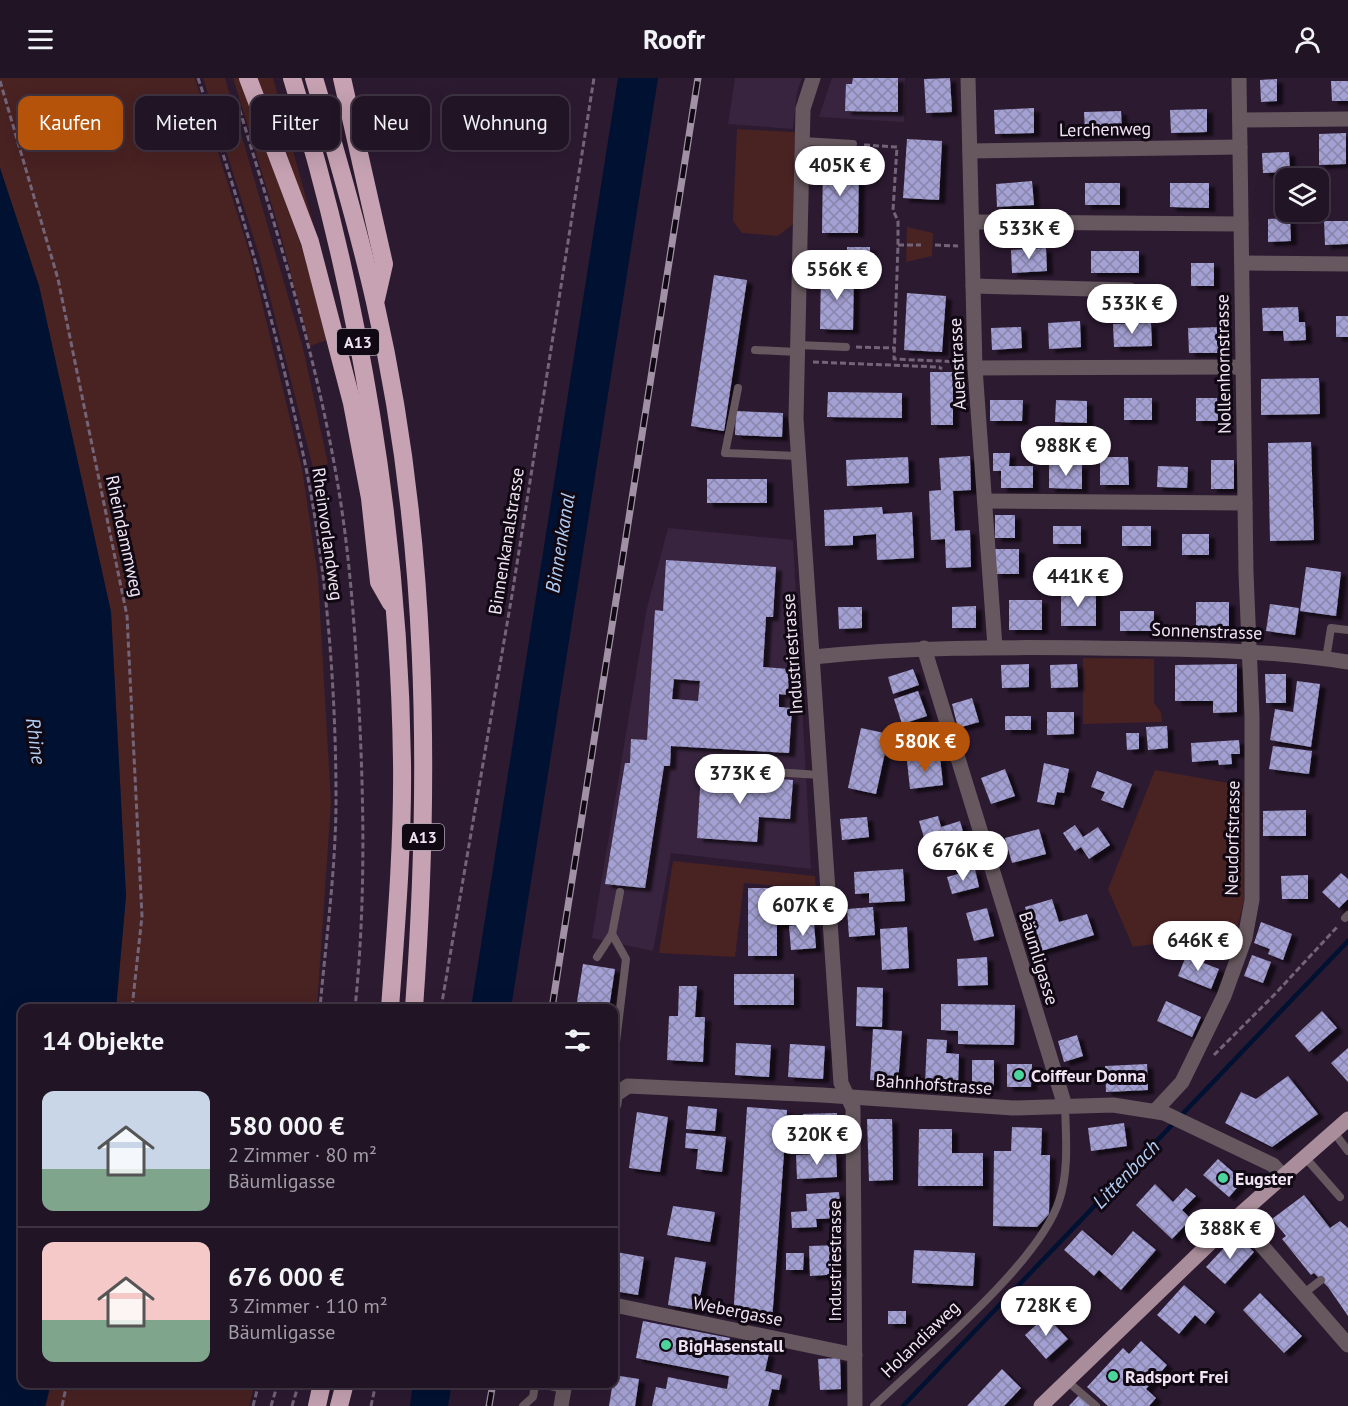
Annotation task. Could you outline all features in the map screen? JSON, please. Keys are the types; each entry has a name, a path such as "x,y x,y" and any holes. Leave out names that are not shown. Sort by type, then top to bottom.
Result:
{"highway":[{"name":"A13","path":"248,78 310,242 352,403 370,498 379,582 395,612"},
{"name":"A13","path":"292,78 343,271 369,394 382,488 395,612 402,763 396,931 390,1004"},
{"name":"A13","path":"314,78 375,303 406,483 422,666 423,847 414,1004"},
{"name":"A13","path":"342,78 384,264 375,303"},
{"path":"316,1406 321,1388"},
{"path":"339,1406 344,1388"}],"main road":[{"path":"1041,1406 1237,1217 1348,1119"}],"street":[{"name":"Industriestrasse","path":"813,78 803,109 802,353 798,456 842,1083 853,1108 855,1406"},
{"name":"Auenstrasse","path":"968,78 975,365 995,647"},
{"name":"Nollenhornstrasse","path":"1239,78 1245,503 1251,650"},
{"path":"1240,120 1348,119"},
{"name":"Lerchenweg","path":"970,151 1240,147"},
{"path":"972,222 1241,224"},
{"path":"1242,263 1348,264"},
{"path":"973,286 1130,290"},
{"path":"975,365 1243,367"},
{"path":"985,501 1245,503"},
{"name":"Sonnenstrasse","path":"813,657 924,648 995,647 1251,650 1348,662"},
{"name":"Bäumligasse","path":"924,648 1065,1106"},
{"name":"Neudorfstrasse","path":"1159,1112 1182,1082 1224,996 1245,938 1252,900 1253,855 1251,650"},
{"name":"Bahnhofstrasse","path":"618,1095 628,1086 1013,1108 1113,1105 1159,1112 1194,1126 1273,1165 1282,1175"},
{"path":"1237,1217 1348,1345"},
{"name":"Webergasse","path":"618,1306 855,1354"},
{"path":"561,1406 565,1388"}],"lane":[{"path":"802,141 853,144"},
{"path":"755,350 802,353 846,347"},
{"path":"738,388 725,453 798,456"},
{"path":"1326,659 1331,628 1348,630"},
{"path":"773,772 820,775"},
{"path":"597,957 612,934 620,892"},
{"path":"612,934 626,959 618,1026"},
{"name":"Holandiaweg","path":"874,1406 987,1298 1038,1242 1054,1217 1060,1198 1066,1153 1065,1106"},
{"path":"1333,1131 1348,1151"},
{"path":"1305,1156 1340,1197"},
{"path":"1303,1294 1321,1280"},
{"path":"1067,1381 1096,1406"},
{"path":"522,1406 533,1397 535,1388"}],"path":[{"name":"Rheinvorlandweg","path":"198,78 263,294 306,469 321,574 332,679 336,801 320,1004"},
{"name":"Binnenkanalstrasse","path":"442,1004 510,607 594,78"},
{"name":"Rheindammweg","path":"0,81 58,279 127,616 142,916 132,1004"},
{"path":"239,108 275,227 319,394 334,463 352,592 363,778 362,943 355,1004"},
{"path":"853,144 897,147 894,210 898,221 898,244 894,359 975,365"},
{"path":"898,244 921,245"},
{"path":"935,246 943,246"},
{"path":"846,347 894,348"},
{"path":"802,353 942,369"},
{"path":"1209,1059 1275,994 1347,916"},
{"path":"62,1406 66,1388"},
{"path":"253,1406 258,1388"},
{"path":"271,1406 276,1388"},
{"path":"292,1406 297,1388"},
{"path":"371,1406 375,1388"}],"shaded area":[{"path":"0,78 195,78 201,96 135,96 135,150 217,150 251,258 302,468 318,577 331,802 317,1004 116,1004 126,896 111,612 39,286 0,168"},
{"path":"203,78 225,78 230,96 209,96"},
{"path":"233,78 240,78 251,108 251,137 239,96"},
{"path":"257,78 273,78 278,96 264,96"},
{"path":"735,78 802,78 797,92 793,129 728,124"},
{"path":"832,78 905,78 904,122 819,117"},
{"path":"239,126 303,348 328,464 313,468 260,258 226,150 239,150"},
{"path":"737,129 795,132 793,224 778,236 742,233 733,221"},
{"path":"255,150 266,150 303,251 327,340 310,346 280,232"},
{"path":"285,150 293,150 322,256 320,255"},
{"path":"907,227 933,233 932,256 906,262"},
{"path":"668,528 793,540 811,869 671,853 653,951 592,938 647,608"},
{"path":"1083,658 1154,659 1154,703 1161,712 1162,722 1083,724"},
{"path":"1155,770 1234,784 1243,791 1244,901 1236,932 1133,947 1108,889"},
{"path":"673,861 815,876 817,904 796,905 796,896 782,896 781,886 744,883 735,957 659,953"},
{"path":"50,1388 254,1388 249,1406 46,1406"}],"water":[{"name":"Binnenkanal","path":"618,78 658,78 512,1004 472,1004"},
{"name":"Rhine","path":"0,168 39,286 111,612 126,896 116,1004 18,1004 18,1388 50,1388 45,1406 0,1406"},
{"path":"412,1388 451,1388 448,1406 410,1406"}],"building":[{"path":"853,78 898,78 898,112 845,111 846,84 852,84"},
{"path":"950,78 952,112 926,113 924,79"},
{"path":"1277,79 1277,101 1261,102 1260,80"},
{"path":"1331,81 1348,81 1348,101 1332,101"},
{"path":"1034,108 1034,133 995,134 994,110"},
{"path":"1207,109 1207,132 1171,133 1170,110"},
{"path":"1121,111 1122,132 1085,133 1084,112"},
{"path":"1346,133 1346,164 1319,165 1319,134"},
{"path":"907,139 942,141 939,200 903,198"},
{"path":"1289,152 1290,168 1275,168 1275,173 1263,173 1262,153"},
{"path":"823,162 859,162 858,233 822,233"},
{"path":"1032,181 1034,205 997,207 996,184"},
{"path":"1085,183 1120,183 1120,205 1085,205"},
{"path":"1170,183 1209,183 1209,208 1170,207"},
{"path":"1268,219 1275,219 1275,222 1290,222 1291,241 1268,242"},
{"path":"1348,221 1348,244 1325,245 1324,222"},
{"path":"847,247 870,247 870,259 847,258"},
{"path":"1046,248 1047,271 1012,273 1011,250"},
{"path":"1091,251 1139,251 1139,273 1091,273"},
{"path":"1191,263 1214,263 1214,286 1191,286"},
{"path":"821,272 854,272 853,330 820,329"},
{"path":"714,275 747,280 724,431 691,426"},
{"path":"907,293 946,296 942,352 904,350"},
{"path":"1298,307 1299,322 1305,322 1306,340 1284,341 1283,331 1263,331 1262,308"},
{"path":"1336,316 1348,316 1348,337 1336,337"},
{"path":"1080,321 1081,347 1049,349 1048,323"},
{"path":"1151,323 1152,346 1114,347 1113,324"},
{"path":"1021,327 1022,348 992,350 991,328"},
{"path":"1220,327 1220,353 1189,353 1188,328"},
{"path":"930,372 953,372 953,425 931,425"},
{"path":"1319,378 1320,414 1261,415 1261,379"},
{"path":"828,392 902,393 902,418 827,417"},
{"path":"1124,398 1152,398 1152,420 1124,420"},
{"path":"1196,398 1217,398 1218,421 1196,421"},
{"path":"990,400 1023,400 1022,421 990,421"},
{"path":"1056,400 1087,401 1087,423 1055,422"},
{"path":"736,411 783,413 782,437 735,435"},
{"path":"1311,442 1314,540 1270,541 1268,443"},
{"path":"993,453 1010,453 1009,466 1033,466 1033,488 1001,488 1001,471 993,471"},
{"path":"970,456 971,490 953,491 955,531 970,530 971,567 946,568 945,539 931,540 929,491 941,490 939,458"},
{"path":"908,457 909,483 847,486 846,460"},
{"path":"1100,457 1128,457 1129,485 1100,485"},
{"path":"1211,460 1234,460 1234,489 1211,489"},
{"path":"1049,465 1082,465 1082,489 1049,488"},
{"path":"1158,466 1188,467 1187,488 1157,487"},
{"path":"707,479 767,479 767,503 707,503"},
{"path":"882,507 883,514 912,512 914,558 877,560 876,534 853,536 853,545 825,546 824,510"},
{"path":"995,515 1015,515 1015,538 995,538"},
{"path":"1053,526 1081,526 1081,544 1053,544"},
{"path":"1122,526 1151,526 1151,546 1122,546"},
{"path":"1182,534 1209,534 1209,555 1182,555"},
{"path":"995,549 1019,549 1019,574 995,574"},
{"path":"666,560 776,567 773,617 766,617 763,667 789,669 788,695 779,694 779,707 792,708 789,753 671,746 670,766 664,766 645,888 605,884 625,763 630,763 631,739 647,740 655,610 663,611","holes":["674,679 700,681 698,701 672,699"]},
{"path":"1306,567 1341,572 1336,616 1300,611"},
{"path":"1061,589 1096,589 1096,626 1061,626"},
{"path":"1009,600 1042,600 1042,630 1009,630"},
{"path":"1196,602 1229,602 1229,630 1196,630"},
{"path":"1270,604 1299,608 1295,635 1266,631"},
{"path":"976,606 976,628 952,628 952,607"},
{"path":"838,607 862,607 862,628 839,629"},
{"path":"1120,611 1154,611 1154,631 1120,631"},
{"path":"1029,664 1029,687 1002,688 1001,665"},
{"path":"1077,664 1078,687 1051,688 1050,665"},
{"path":"1237,664 1237,712 1213,713 1213,701 1175,701 1175,665"},
{"path":"913,669 919,685 893,694 888,677"},
{"path":"1265,674 1286,674 1286,703 1266,703"},
{"path":"1297,681 1320,684 1311,747 1270,740 1275,709 1293,712"},
{"path":"918,691 927,716 902,724 894,699"},
{"path":"972,698 979,722 958,728 952,704"},
{"path":"1047,712 1074,712 1074,734 1047,735"},
{"path":"1005,716 1031,716 1031,730 1005,730"},
{"path":"1167,726 1168,748 1148,750 1146,727"},
{"path":"861,728 889,734 876,794 848,788"},
{"path":"1126,733 1139,733 1139,749 1127,750"},
{"path":"1239,740 1240,754 1231,754 1232,764 1219,765 1218,760 1192,762 1191,743"},
{"path":"1273,746 1312,751 1309,774 1269,769"},
{"path":"940,757 943,785 910,789 907,761"},
{"path":"1044,763 1069,769 1064,793 1057,792 1054,805 1037,802"},
{"path":"1005,769 1015,796 991,804 981,778"},
{"path":"1097,771 1132,784 1123,808 1101,800 1105,792 1091,787"},
{"path":"701,773 793,780 790,819 759,817 757,842 697,838"},
{"path":"1306,810 1306,836 1263,836 1263,811"},
{"path":"938,816 941,827 960,821 965,839 928,851 919,821"},
{"path":"867,817 869,837 842,840 840,819"},
{"path":"1075,825 1083,837 1098,827 1110,845 1089,859 1081,847 1075,851 1063,833"},
{"path":"1039,829 1046,854 1012,863 1005,838"},
{"path":"903,869 905,901 869,903 869,893 855,894 854,872"},
{"path":"975,869 979,887 952,894 947,877"},
{"path":"1341,873 1348,879 1348,899 1339,908 1322,892"},
{"path":"1308,875 1308,899 1282,899 1281,876"},
{"path":"748,888 777,888 777,900 791,901 791,925 777,925 777,956 748,956"},
{"path":"1052,899 1059,922 1087,914 1094,935 1038,952 1025,907"},
{"path":"873,907 875,935 849,937 847,909"},
{"path":"987,908 994,936 974,941 966,913"},
{"path":"1261,922 1292,934 1283,960 1268,954 1270,949 1254,943"},
{"path":"814,923 816,948 791,950 789,926"},
{"path":"907,927 909,968 882,970 880,929"},
{"path":"1252,955 1271,962 1263,983 1244,976"},
{"path":"1186,956 1219,969 1211,989 1178,976"},
{"path":"987,957 988,985 958,986 957,959"},
{"path":"583,964 615,969 610,1004 577,1004"},
{"path":"734,974 794,974 794,1005 734,1005"},
{"path":"679,986 697,986 695,1017 705,1017 703,1062 667,1060 669,1016 678,1016"},
{"path":"857,987 883,988 882,1027 856,1026"},
{"path":"1166,1001 1201,1017 1192,1037 1157,1021"},
{"path":"941,1004 1015,1005 1014,1045 958,1044 958,1031 941,1030"},
{"path":"1322,1011 1337,1028 1309,1052 1295,1036"},
{"path":"873,1029 902,1031 898,1082 870,1080"},
{"path":"1077,1035 1083,1056 1064,1062 1058,1041"},
{"path":"927,1039 947,1040 946,1053 959,1054 958,1085 925,1084"},
{"path":"736,1043 771,1045 769,1077 735,1075"},
{"path":"790,1044 825,1046 823,1079 788,1077"},
{"path":"1348,1048 1348,1082 1331,1063"},
{"path":"972,1060 994,1060 994,1087 972,1086"},
{"name":"Coiffeur Donna","path":"1007,1064 1032,1064 1031,1087 1007,1087"},
{"path":"1147,1064 1148,1090 1106,1092 1105,1066"},
{"path":"1288,1076 1318,1114 1272,1147 1225,1123 1241,1092 1256,1099"},
{"path":"688,1106 717,1109 715,1131 686,1129"},
{"path":"747,1107 787,1110 772,1321 733,1318"},
{"path":"637,1112 668,1117 660,1172 629,1168"},
{"path":"837,1113 839,1143 805,1145 803,1114"},
{"path":"867,1119 892,1119 893,1180 869,1181"},
{"path":"1124,1123 1127,1146 1091,1151 1088,1128"},
{"path":"1012,1127 1042,1128 1041,1155 1050,1155 1049,1214 1037,1227 993,1226 994,1151 1011,1151"},
{"path":"919,1129 952,1129 952,1153 983,1153 983,1186 918,1186"},
{"path":"686,1133 726,1137 722,1172 696,1169 698,1149 685,1148"},
{"path":"836,1153 837,1177 797,1179 796,1155"},
{"name":"Eugster","path":"1218,1159 1243,1181 1229,1197 1203,1175"},
{"path":"1155,1184 1173,1202 1186,1188 1196,1196 1182,1210 1191,1219 1172,1239 1136,1205"},
{"path":"839,1192 841,1218 816,1219 817,1227 792,1228 791,1212 807,1211 806,1194"},
{"path":"1304,1195 1330,1228 1340,1221 1348,1228 1348,1316 1328,1287 1314,1273 1311,1275 1282,1239 1286,1236 1272,1219"},
{"path":"673,1206 715,1212 710,1242 667,1235"},
{"path":"1082,1230 1112,1256 1133,1231 1156,1250 1121,1290 1099,1270 1094,1276 1064,1250"},
{"path":"1236,1235 1254,1252 1225,1284 1206,1267"},
{"path":"840,1245 841,1274 810,1276 809,1246"},
{"path":"914,1250 975,1253 973,1286 912,1283"},
{"path":"618,1252 644,1257 638,1295 618,1292"},
{"path":"786,1253 804,1253 803,1270 786,1270"},
{"path":"675,1257 706,1262 698,1310 668,1305"},
{"path":"1184,1285 1215,1312 1205,1324 1195,1315 1179,1334 1157,1315"},
{"path":"1260,1293 1302,1336 1284,1353 1243,1310"},
{"path":"888,1311 906,1311 906,1324 888,1324"},
{"path":"1046,1316 1068,1339 1046,1359 1025,1335"},
{"path":"643,1321 730,1338 728,1345 769,1353 765,1371 782,1375 779,1390 772,1389 768,1406 652,1406 656,1387 666,1389 668,1377 727,1389 729,1376 636,1358"},
{"path":"1141,1341 1167,1365 1146,1389 1156,1398 1149,1406 1108,1406 1087,1387 1123,1348 1129,1354"},
{"path":"840,1358 841,1389 820,1390 818,1359"},
{"path":"1002,1369 1021,1388 1004,1406 967,1406"},
{"path":"618,1376 639,1379 635,1406 609,1406 612,1388 618,1388"},
{"path":"1080,1394 1092,1406 1069,1406"}],"waterway":[{"name":"Littenbach","path":"903,1406 1348,941"}],"railway":[{"path":"553,1004 698,78"},
{"path":"489,1406 492,1388"}],"place":[{"name":"Coiffeur Donna","path":"1019,1075"},
{"name":"Eugster","path":"1223,1178"},
{"name":"BigHasenstall","path":"666,1345"},
{"name":"Radsport Frei","path":"1113,1376"}]}
